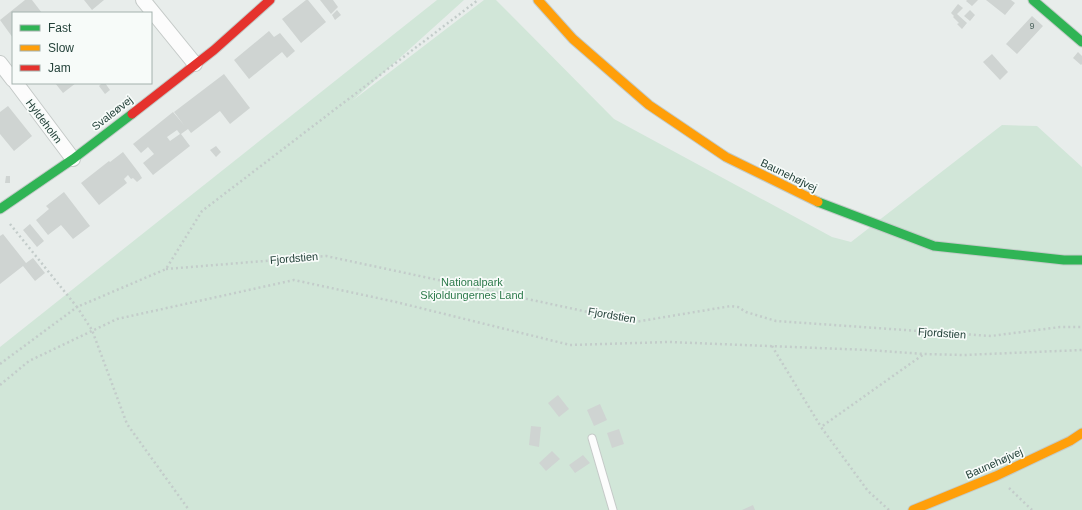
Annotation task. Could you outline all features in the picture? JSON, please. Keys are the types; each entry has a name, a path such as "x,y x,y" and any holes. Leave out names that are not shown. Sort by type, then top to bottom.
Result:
{"street":[{"path":"143,0 195,64"},
{"name":"Svaleøvej","path":"0,209 73,159 214,50 270,0"},
{"name":"Baunehøjvej","path":"538,0 573,39 649,106 726,157 818,202 934,246 1064,260 1082,260"},
{"path":"1033,0 1082,42"},
{"name":"Hyldeholm","path":"13,84 73,159"},
{"name":"Baunehøjvej","path":"913,510 996,476 1070,441 1082,433"}],"lane":[{"path":"592,438 612,510"}],"path":[{"path":"166,269 202,211 478,0"},
{"path":"10,223 77,307 92,330 127,424 189,510"},
{"name":"Fjordstien","path":"0,364 77,307 166,269 326,256 635,322 731,306 738,307 746,312 776,321 991,336 1060,327 1082,327"},
{"path":"0,385 29,361 117,319 294,280 396,302 570,345 669,342 964,355 1082,350"},
{"path":"772,346 821,427 868,491 890,510"},
{"path":"821,427 924,354"},
{"path":"996,476 1032,510"}],"green space":[{"name":"Nationalpark Skjoldungernes Land","path":"437,0 464,0 352,101 484,0 496,0 614,119 832,237 851,242 1002,125 1037,126 1082,167 1082,510 0,510 0,347"}],"building":[{"path":"25,0 32,0 41,12 12,12 12,37 0,20"},
{"path":"84,0 104,0 92,10"},
{"path":"308,0 326,22 301,43 282,19"},
{"path":"320,0 333,0 338,7 331,14"},
{"path":"978,0 972,6 966,1"},
{"path":"986,0 1011,0 1015,3 1005,15"},
{"path":"958,4 963,8 957,14 967,23 962,29 957,24 959,23 951,13"},
{"path":"337,10 341,15 335,20 332,15"},
{"path":"970,10 975,15 970,21 964,16"},
{"path":"1032,16 1043,26 1017,54 1006,44"},
{"path":"269,31 274,37 280,33 295,51 287,58 282,52 249,79 234,60"},
{"path":"1078,52 1082,56 1081,65 1073,58"},
{"path":"992,54 1008,72 1000,80 983,62"},
{"path":"224,74 250,108 230,124 220,111 191,133 188,129 181,134 190,146 153,175 143,163 154,154 148,147 141,153 133,144 173,112 184,125 174,112","holes":["177,130 180,134 170,141 167,137"]},
{"path":"56,84 75,84 63,93"},
{"path":"101,84 106,84 110,90 105,94 99,86"},
{"path":"8,106 32,136 14,151 0,134 0,112"},
{"path":"216,146 221,152 216,157 210,150"},
{"path":"123,152 142,178 137,182 133,178 131,179 128,175 124,179 127,183 99,205 81,183"},
{"path":"6,176 10,176 10,183 5,183"},
{"path":"64,192 90,226 73,239 61,225 48,235 36,220 49,209 46,206"},
{"path":"30,224 44,241 37,247 23,230"},
{"path":"3,234 26,263 33,258 45,273 35,281 23,266 0,284 0,236"},
{"path":"558,395 569,409 559,417 548,403"},
{"path":"600,404 607,420 594,426 587,410"},
{"path":"531,426 541,427 539,447 529,445"},
{"path":"619,429 624,444 612,448 607,433"},
{"path":"552,451 560,459 546,471 539,463"},
{"path":"583,455 590,463 575,473 569,465"},
{"path":"753,505 755,510 742,510"}],"traffic: fast":[{"path":"1033,0 1082,42"},
{"path":"0,209 73,159 132,114"},
{"path":"818,202 934,246 1064,260 1082,260"}],"traffic: slow":[{"path":"538,0 573,39 649,105 726,157 818,202"},
{"path":"913,510 996,476 1070,441 1082,433"}],"traffic: jam":[{"path":"132,114 214,50 270,0"}]}
